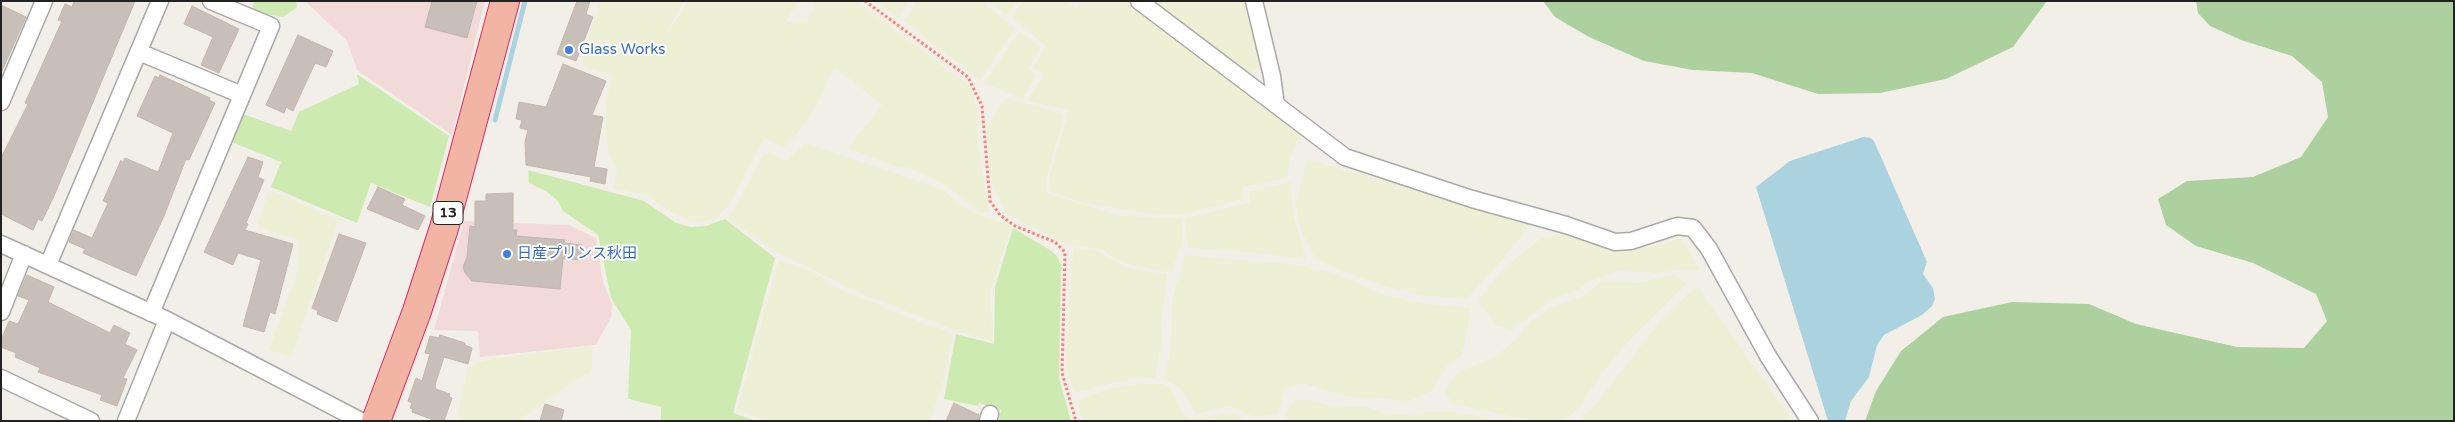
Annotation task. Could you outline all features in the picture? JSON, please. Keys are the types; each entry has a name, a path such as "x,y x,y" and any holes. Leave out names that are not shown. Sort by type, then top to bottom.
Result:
{"highway":[{"name":"13","path":"376,421 417,311 444,228 505,1"}],"street":[{"path":"1,102 44,1"},
{"path":"48,265 160,1"},
{"path":"151,313 271,26 211,1"},
{"path":"1139,1 1345,156 1472,199 1566,224 1615,242 1631,241 1677,226 1693,228 1709,248 1768,356 1810,421"},
{"path":"1254,1 1272,76 1276,105"},
{"path":"139,52 242,95"},
{"path":"1,244 167,320 361,421"},
{"path":"1,312 24,254"},
{"path":"126,421 167,320"},
{"path":"1,378 91,421"}],"path":[{"path":"865,1 968,77 982,106 990,200 1000,215 1015,226 1055,242 1065,252 1062,373 1076,421"}],"shaded area":[{"path":"305,1 485,1 452,135 357,70 347,41"},
{"path":"464,221 569,225 596,238 603,282 612,304 611,317 596,345 480,357 478,331 434,330"}],"green space":[{"path":"254,1 296,1 297,7 283,17 252,12"},
{"path":"600,1 685,1 669,31 688,1 798,1 786,22 806,21 816,7 812,1 857,1 971,87 978,115 978,143 987,203 991,212 981,213 941,182 907,167 897,167 848,148 882,105 850,79 834,69 816,107 795,136 783,148 765,138 728,206 716,218 702,222 691,221 670,212 646,195 613,188 617,168 609,155 606,131 606,102 612,76 580,65"},
{"path":"876,1 909,1 899,18"},
{"path":"916,1 981,1 1015,28 980,81 904,21"},
{"path":"988,1 1019,1 1006,15"},
{"path":"1023,1 1066,1 1077,8 1083,1 1131,1 1176,39 1301,135 1290,159 1287,178 1243,187 1244,199 1179,215 1155,214 1083,203 1051,192 1049,177 1069,110 1027,101 1044,74 1033,68 1046,46 1011,17"},
{"path":"1154,1 1246,1 1263,65 1247,74"},
{"path":"1543,1 2047,1 2013,47 1946,79 1880,93 1818,94 1752,73 1693,70 1644,61 1589,37 1555,17"},
{"path":"2196,1 2454,1 2454,421 1865,421 1876,391 1901,351 1943,317 2012,302 2089,304 2136,324 2237,347 2304,348 2327,321 2316,294 2253,263 2196,246 2166,225 2158,199 2187,181 2253,177 2301,157 2328,117 2322,82 2292,56 2241,40 2210,26 2198,13"},
{"path":"1019,32 1041,46 1028,69 1037,75 1023,99 984,83"},
{"path":"357,74 449,136 430,207 371,183 357,223 271,187 281,162 232,142 243,114 291,131 299,112 359,84"},
{"path":"1006,98 1064,114 1046,181 1047,193 1120,216 1182,218 1182,244 1171,273 1132,265 1113,258 1103,250 1065,243 1008,215 995,190 990,173 987,125"},
{"path":"806,143 943,190 965,208 978,215 1012,226 991,288 992,341 960,332 859,293 769,248 729,218 764,153 771,153 787,160"},
{"path":"1307,160 1463,201 1533,222 1467,299 1419,295 1384,286 1337,269 1315,258 1302,232 1296,205"},
{"path":"528,170 644,201 676,223 691,227 706,226 725,219 775,258 733,413 756,421 661,421 661,407 628,399 631,330 611,298 598,235 563,211 558,201 546,191 529,183"},
{"path":"1290,182 1294,218 1306,260 1259,253 1188,248 1185,219 1250,202 1248,192"},
{"path":"269,190 339,219 291,357 269,350 298,270 299,240 257,227"},
{"path":"1013,228 1050,250 1057,256 1061,265 1059,378 1071,421 1002,421 999,419 1001,410 979,403 978,406 944,399 956,334 994,344 995,287"},
{"path":"1563,235 1627,251 1657,246 1680,238 1701,271 1684,269 1659,273 1618,271 1588,282 1576,291 1554,298 1512,330 1496,326 1478,301 1500,272 1527,249 1543,237"},
{"path":"1073,248 1096,251 1128,268 1167,274 1161,322 1162,340 1155,378 1140,378 1117,382 1075,393 1067,373 1066,359"},
{"path":"1185,255 1297,265 1334,273 1385,295 1425,304 1471,308 1462,355 1447,366 1433,390 1409,401 1345,396 1302,383 1285,389 1278,414 1254,417 1236,408 1227,406 1196,414 1179,387 1164,379 1171,347 1172,301"},
{"path":"779,260 817,274 835,287 922,323 953,333 943,381 930,421 768,421 737,410"},
{"path":"1670,275 1677,276 1686,284 1631,339 1602,373 1578,409 1567,418 1561,421 1532,421 1455,404 1444,394 1452,379 1461,371 1495,357 1515,340 1531,320 1540,317 1549,308 1584,296 1600,282 1638,283"},
{"path":"1697,286 1793,421 1577,421 1595,405 1663,317"},
{"path":"593,346 591,372 575,380 525,416 521,421 457,421 467,369 479,362 495,358"},
{"path":"1139,384 1163,384 1171,389 1182,412 1188,417 1195,419 1233,413 1247,421 1082,421 1077,400 1113,388"},
{"path":"1295,400 1309,400 1328,405 1367,407 1382,412 1409,416 1428,412 1454,412 1502,421 1284,421 1285,414"}],"water":[{"path":"1863,137 1871,138 1874,141 1927,262 1923,274 1933,288 1935,299 1932,306 1922,315 1884,335 1877,345 1869,377 1851,401 1845,421 1828,421 1756,187 1790,161"}],"building":[{"path":"74,1 135,1 54,196 42,221 38,219 33,230 1,214 1,158 28,104 25,103 62,21 58,20 65,4 72,7"},
{"path":"432,1 477,1 467,38 425,27"},
{"path":"577,1 590,1 586,14 593,17 576,61 557,54"},
{"path":"1,5 26,17 1,73"},
{"path":"192,6 239,29 219,73 201,65 213,37 184,24"},
{"path":"298,35 333,51 326,67 315,63 293,111 286,107 284,113 266,105"},
{"path":"563,64 606,81 592,115 603,117 594,167 607,169 605,184 590,181 591,177 526,165 525,142 528,130 520,128 522,120 516,119 519,102 546,107"},
{"path":"160,75 210,98 209,100 215,103 189,160 186,159 164,216 136,276 83,253 85,249 69,242 74,230 92,238 108,203 103,201 121,160 123,162 125,158 158,172 173,133 137,116 155,76 159,78"},
{"path":"248,157 263,162 258,177 264,180 246,223 248,224 245,230 293,244 275,314 270,312 264,332 243,326 261,260 238,253 233,265 204,252"},
{"path":"378,187 405,199 402,205 425,216 418,230 367,209"},
{"path":"513,193 513,230 517,230 516,236 565,240 564,243 582,245 580,260 563,258 560,289 472,281 465,273 463,267 467,257 470,226 475,227 475,201 486,201 486,194"},
{"path":"339,234 366,243 337,322 317,314 318,311 312,308"},
{"path":"27,275 54,287 48,302 110,333 114,325 130,333 125,344 137,350 123,378 127,379 117,406 100,400 102,395 38,372 40,368 15,357 16,353 1,347 1,340 9,321 18,324 29,300 18,296"},
{"path":"440,335 465,343 465,345 472,348 468,364 444,357 435,385 436,389 450,394 449,397 452,398 444,421 436,421 412,412 413,409 410,408 412,403 408,401 416,378 422,381 430,354 425,353 430,336 439,338"},
{"path":"954,403 979,415 978,421 946,421"},
{"path":"545,404 564,410 561,421 540,421"}],"waterway":[{"path":"495,120 525,1"}],"place":[{"name":"Glass Works","path":"569,50"},
{"name":"日産プリンス秋田","path":"507,254"}]}
